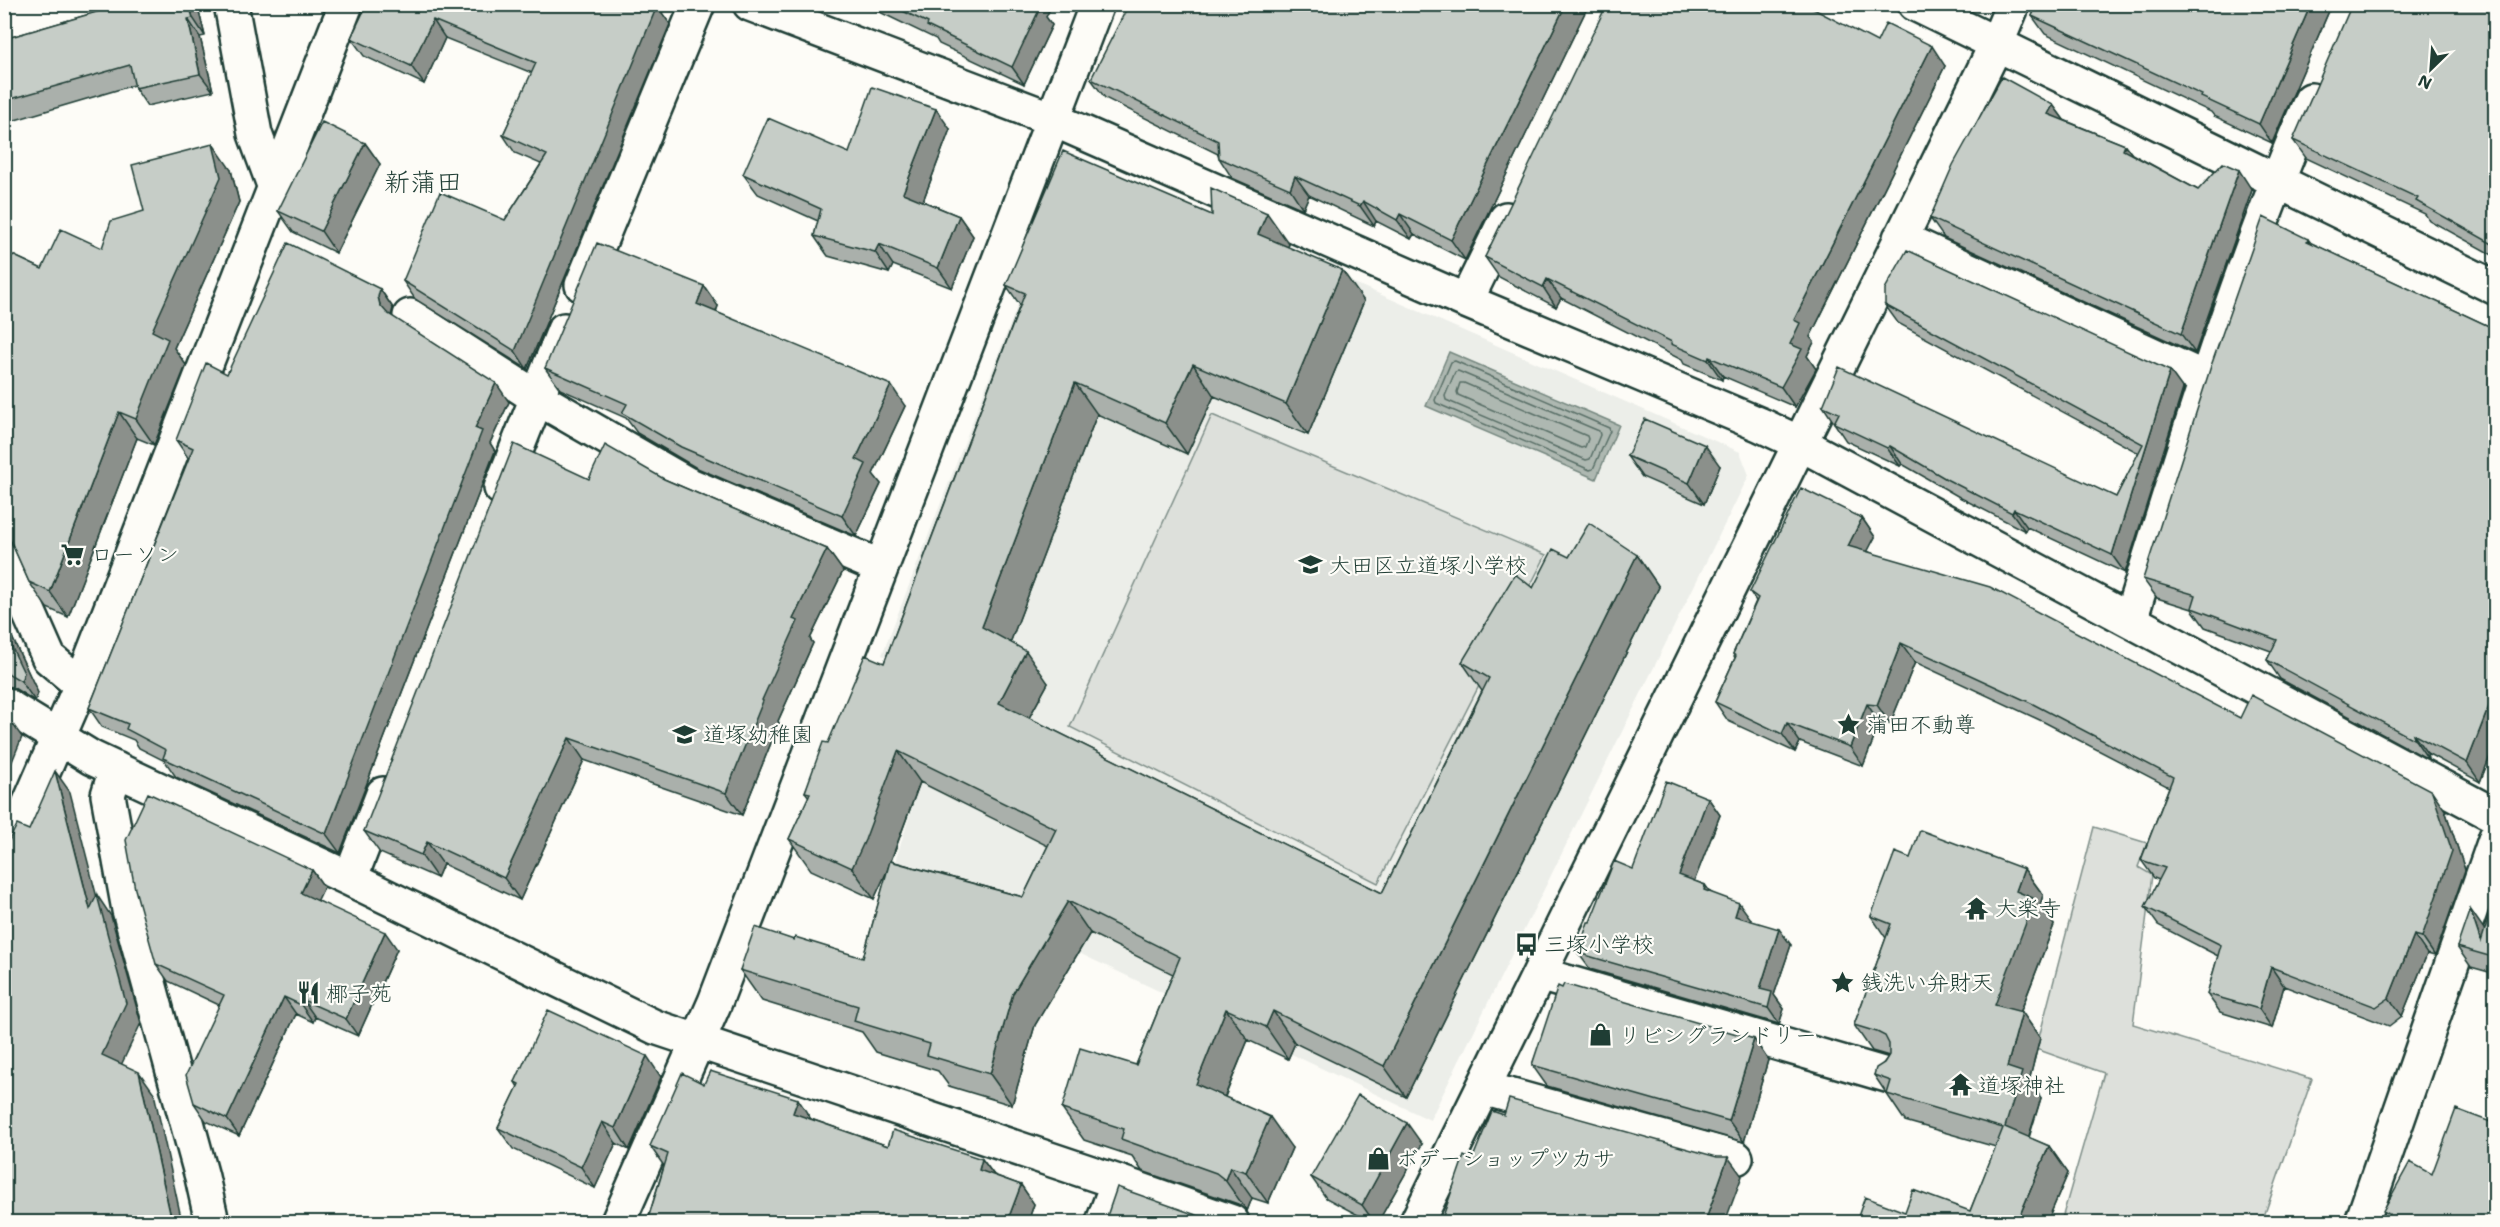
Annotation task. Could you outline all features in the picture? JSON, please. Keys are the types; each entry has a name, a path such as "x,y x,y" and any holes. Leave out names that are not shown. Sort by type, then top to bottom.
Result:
{"street":[{"path":"231,4 255,134 275,188"},
{"path":"4,862 81,686 346,4"},
{"path":"489,517 698,4"},
{"path":"750,4 1052,119 1466,301 1799,443 2496,816"},
{"path":"618,1222 698,1042 1096,4"},
{"path":"1915,4 2275,182 2496,288"},
{"path":"1417,1222 1996,45 2013,4"},
{"path":"2130,620 2206,379 2275,182 2321,78"},
{"path":"1466,301 1518,195"},
{"path":"1900,238 2206,379"},
{"path":"410,316 536,397 687,484 881,567"},
{"path":"4,556 49,658 81,686"},
{"path":"4,704 92,758 350,879 634,1017 698,1042 1232,1222"},
{"path":"116,769 108,795 129,910 202,1177 212,1222"},
{"path":"350,879 392,769"},
{"path":"2362,1222 2496,837"},
{"path":"1539,974 1890,1076"},
{"path":"1483,1088 1736,1158"},
{"path":"1103,1222 1118,1182"}],"shaded area":[{"name":"大田区立道塚小学校","path":"1087,166 1740,452 1749,475 1430,1120 894,865 924,770 981,691 882,655 1068,175"},
{"path":"1212,415 1546,555 1378,883 1070,727"},
{"path":"2094,827 2147,843 2138,867 2152,875 2133,1024 2312,1079 2262,1222 2061,1222 2104,1073 2036,1049"}],"water":[{"path":"1449,352 1619,425 1596,479 1426,406"}],"building":[{"path":"106,4 189,4 193,18 188,19 200,74 135,88 130,65 4,101 4,39 107,9"},
{"path":"367,4 654,4 657,6 515,351 403,281 440,192 505,220 547,155 503,135 536,63 433,20 411,66 351,38"},
{"path":"888,4 1033,4 1040,8 1012,67 927,26 928,23"},
{"path":"1129,4 1566,4 1451,240 1400,214 1397,220 1363,201 1360,206 1295,176 1290,189 1219,158 1218,141 1091,79"},
{"path":"1607,4 1804,4 1877,42 1886,23 1932,46 1794,320 1800,323 1790,344 1802,349 1781,387 1671,344 1672,342 1547,279 1543,287 1485,257"},
{"path":"2037,4 2311,4 2259,124 2032,16"},
{"path":"2352,4 2496,4 2496,246 2416,201 2418,198 2293,140"},
{"path":"2002,77 2053,105 2048,114 2125,145 2123,150 2198,190 2223,163 2239,170 2181,334 1930,218 1953,165"},
{"path":"872,87 936,109 903,193 959,216 938,268 879,244 875,252 814,236 821,209 743,174 768,118 849,153"},
{"path":"322,122 365,143 321,231 278,211"},
{"path":"213,144 221,177 152,331 168,339 136,419 119,412 50,592 29,582 4,526 4,453 8,444 4,442 4,251 42,269 61,229 102,248 111,221 144,211 132,165"},
{"path":"1063,151 1212,215 1211,188 1267,213 1258,234 1342,270 1286,404 1193,364 1165,423 1075,383 982,627 1026,651 999,703 1382,893 1489,678 1462,662 1515,574 1533,588 1553,549 1569,557 1589,523 1637,555 1384,1066 1273,1011 1266,1027 1226,1009 1196,1084 1270,1117 1246,1172 1230,1167 1225,1180 1216,1173 1121,1139 1124,1129 1062,1109 1080,1048 1136,1065 1180,957 1068,901 1013,993 990,1074 927,1055 930,1044 854,1021 858,1006 740,970 755,927 863,958 890,861 1023,897 1056,829 898,751 865,840 852,868 789,839 810,793 805,792 823,742 828,743 865,655 884,663 1025,293 1006,285"},
{"path":"2263,217 2308,239 2307,241 2493,328 2493,340 2496,342 2496,688 2467,763 2413,734 2415,740 2267,660 2277,640 2192,608 2196,595 2143,579 2211,366"},
{"path":"288,243 380,289 378,297 380,305 387,313 496,383 475,428 482,431 326,834 163,758 166,750 126,729 128,724 89,708 193,448 176,440 206,363 227,374"},
{"path":"597,243 704,286 697,304 891,385 856,459 866,464 842,516 681,447 622,413 627,404 545,368"},
{"path":"1907,250 2170,371 2112,555 2014,509 2012,513 1948,480 1890,446 1887,448 1834,423 1839,413 1823,406 1839,367 2116,497 2143,444 1885,305 1885,289"},
{"path":"1645,419 1705,445 1689,483 1627,456"},
{"path":"514,444 589,479 605,445 664,479 827,549 793,619 798,621 762,700 726,793 569,738 504,878 427,842 421,855 364,831"},
{"path":"1801,488 1862,518 1848,546 1990,587 2240,718 2251,695 2432,791 2452,851 2422,937 2414,935 2389,998 2376,1007 2271,967 2259,1009 2207,994 2221,945 2145,907 2165,868 2141,860 2173,777 2031,703 1901,643 1877,705 1867,704 1850,747 1787,723 1782,734 1715,702 1736,656 1733,654 1758,598 1750,592"},
{"path":"4,631 24,673 21,681 4,671"},
{"path":"55,771 90,909 97,895 126,1003 102,1055 139,1072 172,1222 4,1222 4,850 17,825 29,830"},
{"path":"1666,781 1708,798 1679,875 1705,885 1704,890 1739,903 1735,916 1779,929 1760,989 1772,992 1768,1008 1578,953 1588,922 1590,922 1614,861 1633,869"},
{"path":"148,793 312,870 301,893 385,932 346,1019 303,1000 301,1005 284,997 227,1119 194,1103 186,1075 224,995 156,964 135,889 126,840"},
{"path":"1920,830 2024,869 2016,891 2035,899 1995,1005 2022,1012 2007,1067 2022,1072 2005,1127 2049,1146 2017,1222 1856,1222 1865,1197 1905,1212 1913,1190 1970,1211 2003,1128 1887,1094 1891,1081 1874,1075 1876,1068 1884,1063 1889,1055 1889,1044 1885,1036 1854,1025 1891,924 1871,916 1895,852 1910,858"},
{"path":"2496,894 2496,958 2457,947 2470,909 2481,942"},
{"path":"1564,984 1754,1039 1729,1121 1532,1065 1558,986 1562,988"},
{"path":"548,1010 647,1056 615,1128 602,1122 581,1167 498,1128 519,1084 515,1082"},
{"path":"710,1071 798,1099 793,1113 888,1146 893,1130 982,1159 979,1170 1021,1185 1007,1222 895,1222 886,1219 885,1222 647,1222 668,1154 650,1146 682,1073 704,1084"},
{"path":"1358,1095 1407,1123 1362,1205 1311,1177"},
{"path":"1509,1099 1717,1157 1728,1157 1705,1222 1441,1222 1464,1156 1472,1160 1492,1111 1504,1115"},
{"path":"2456,1109 2496,1124 2496,1222 2385,1222 2389,1214 2383,1211 2410,1162 2432,1174"},
{"path":"1117,1187 1213,1221 1224,1222 1105,1222"}],"place":[{"name":"ローソン","path":"73,554"},
{"name":"大田区立道塚小学校","path":"1311,565"},
{"name":"蒲田不動尊","path":"1848,724"},
{"name":"道塚幼稚園","path":"685,734"},
{"name":"大楽寺","path":"1977,908"},
{"name":"三塚小学校","path":"1526,944"},
{"name":"銭洗い弁財天","path":"1843,982"},
{"name":"椰子苑","path":"308,993"},
{"name":"リビングランドリー","path":"1601,1035"},
{"name":"道塚神社","path":"1960,1085"},
{"name":"ボデーショップツカサ","path":"1378,1158"}],"district":[{"name":"新蒲田","path":"423,182"}]}
